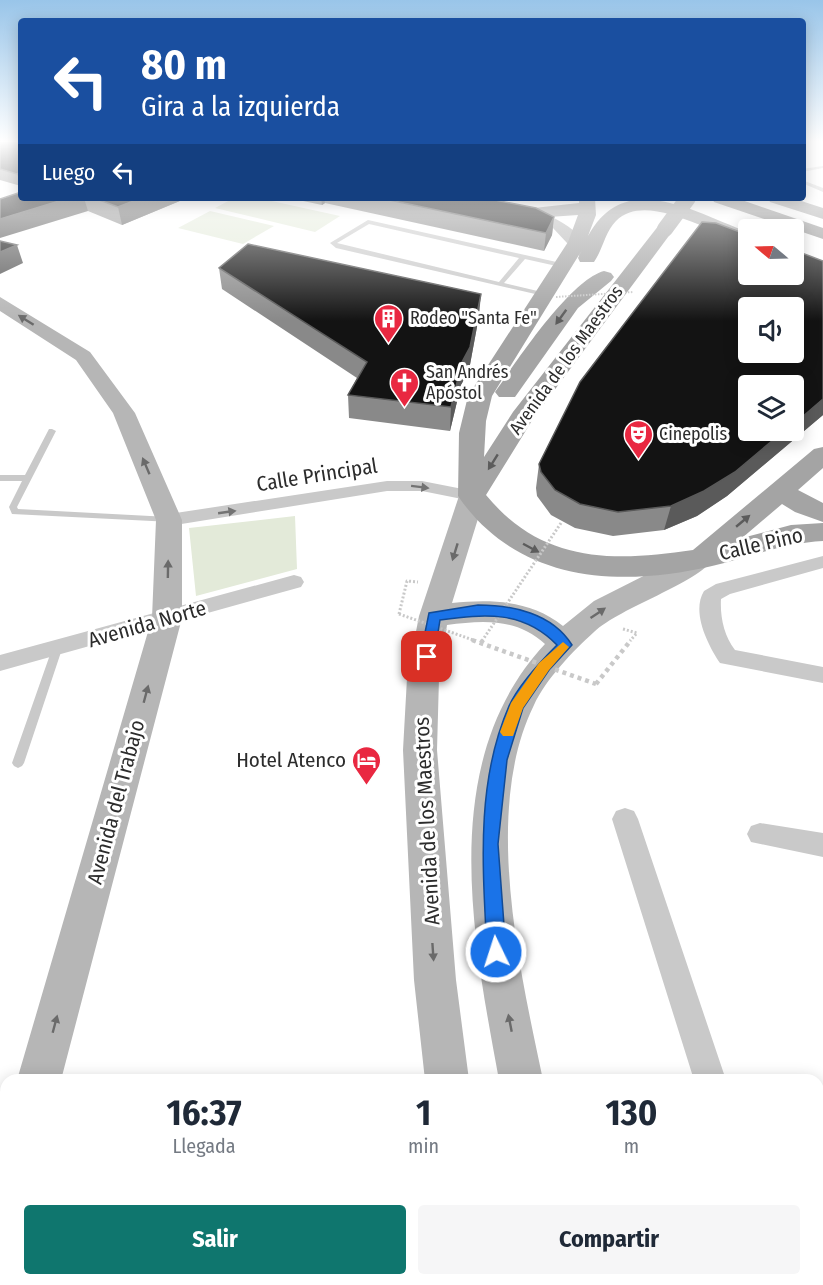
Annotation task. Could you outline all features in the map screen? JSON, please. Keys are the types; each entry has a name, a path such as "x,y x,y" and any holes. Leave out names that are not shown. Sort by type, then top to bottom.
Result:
{"highway":[{"path":"695,201 745,219"},
{"path":"729,201 823,234"},
{"path":"764,201 822,216"},
{"path":"804,239 823,246"}],"main road":[{"path":"647,201 716,226 738,238"},
{"name":"Avenida de los Maestros","path":"472,496 522,417 631,283 664,229 685,201"},
{"path":"784,201 822,216"},
{"path":"532,203 587,203"},
{"name":"Avenida de los Maestros","path":"472,496 469,453 475,410 480,396 550,293 561,265 583,249 587,203"},
{"path":"631,283 604,277 586,269 583,249 616,210 631,205 656,204"},
{"path":"550,293 604,277"},
{"path":"469,453 500,402 571,304 604,277"},
{"path":"699,559 823,454"},
{"name":"Calle Pino","path":"780,490 805,506 823,513"},
{"name":"Calle Pino","path":"472,496 497,526 517,541 540,553 568,562 621,568 699,559 799,532 823,532"}],"street":[{"path":"504,201 532,203 583,249"},
{"path":"794,201 822,216"},
{"path":"0,303 83,356 124,413 169,520"},
{"name":"Calle Principal","path":"169,520 387,486 422,486 472,496"},
{"name":"Avenida de los Maestros","path":"446,1074 435,980 420,750 423,678 434,616 472,496"},
{"name":"Avenida del Trabajo","path":"41,1074 167,618 169,520"},
{"path":"520,1074 496,952 490,844 499,760 516,707 544,667 591,618 616,601 647,588 699,559"},
{"path":"823,562 723,589 711,596 709,608 720,647 728,657 823,675"},
{"name":"Avenida Norte","path":"0,663 294,582"},
{"path":"434,616 478,610 503,610 527,616 550,630 565,645"},
{"path":"625,819 708,1074"},
{"path":"760,834 823,845"}],"lane":[{"path":"550,293 500,284 336,246 333,243 368,222 561,265"},
{"path":"500,284 523,257"},
{"path":"52,431 13,507 15,512 169,520"},
{"path":"0,478 29,478"},
{"path":"18,762 57,649"}],"path":[{"path":"550,293 631,283"},
{"path":"481,643 561,523"},
{"path":"399,614 596,684 637,633 591,618"}],"green space":[{"path":"228,201 272,201 340,216 315,232 215,208"},
{"path":"210,211 274,226 243,244 178,228"},
{"path":"295,516 297,569 196,596 189,528"}],"building":[{"path":"0,201 59,201 0,219"},
{"path":"102,201 133,201 118,207"},
{"path":"394,201 500,201 536,208 554,217 546,233"},
{"path":"702,222 716,223 738,231 738,285 804,285 804,254 823,261 823,399 804,415 804,375 738,375 738,441 772,441 735,472 704,491 671,506 618,512 580,504 555,490 541,472 539,464 580,382"},
{"path":"0,241 17,245 0,252"},
{"name":"Rodeo \"Santa Fe\"","path":"248,244 481,294 470,347 462,362 451,407 348,395 367,362 219,268"}],"slow traffic":[{"path":"508,732 516,707 544,667 563,647"}],"place":[{"name":"Rodeo \"Santa Fe\"","path":"389,344"},
{"name":"San Andrés Apóstol","path":"405,408"},
{"name":"Cinepolis","path":"638,460"},
{"name":"Hotel Atenco","path":"367,786"}],"route":[{"path":"427,657 434,616 478,610 503,610 527,616 550,630 565,645 544,667 516,707 499,760 490,844 496,952"}]}
